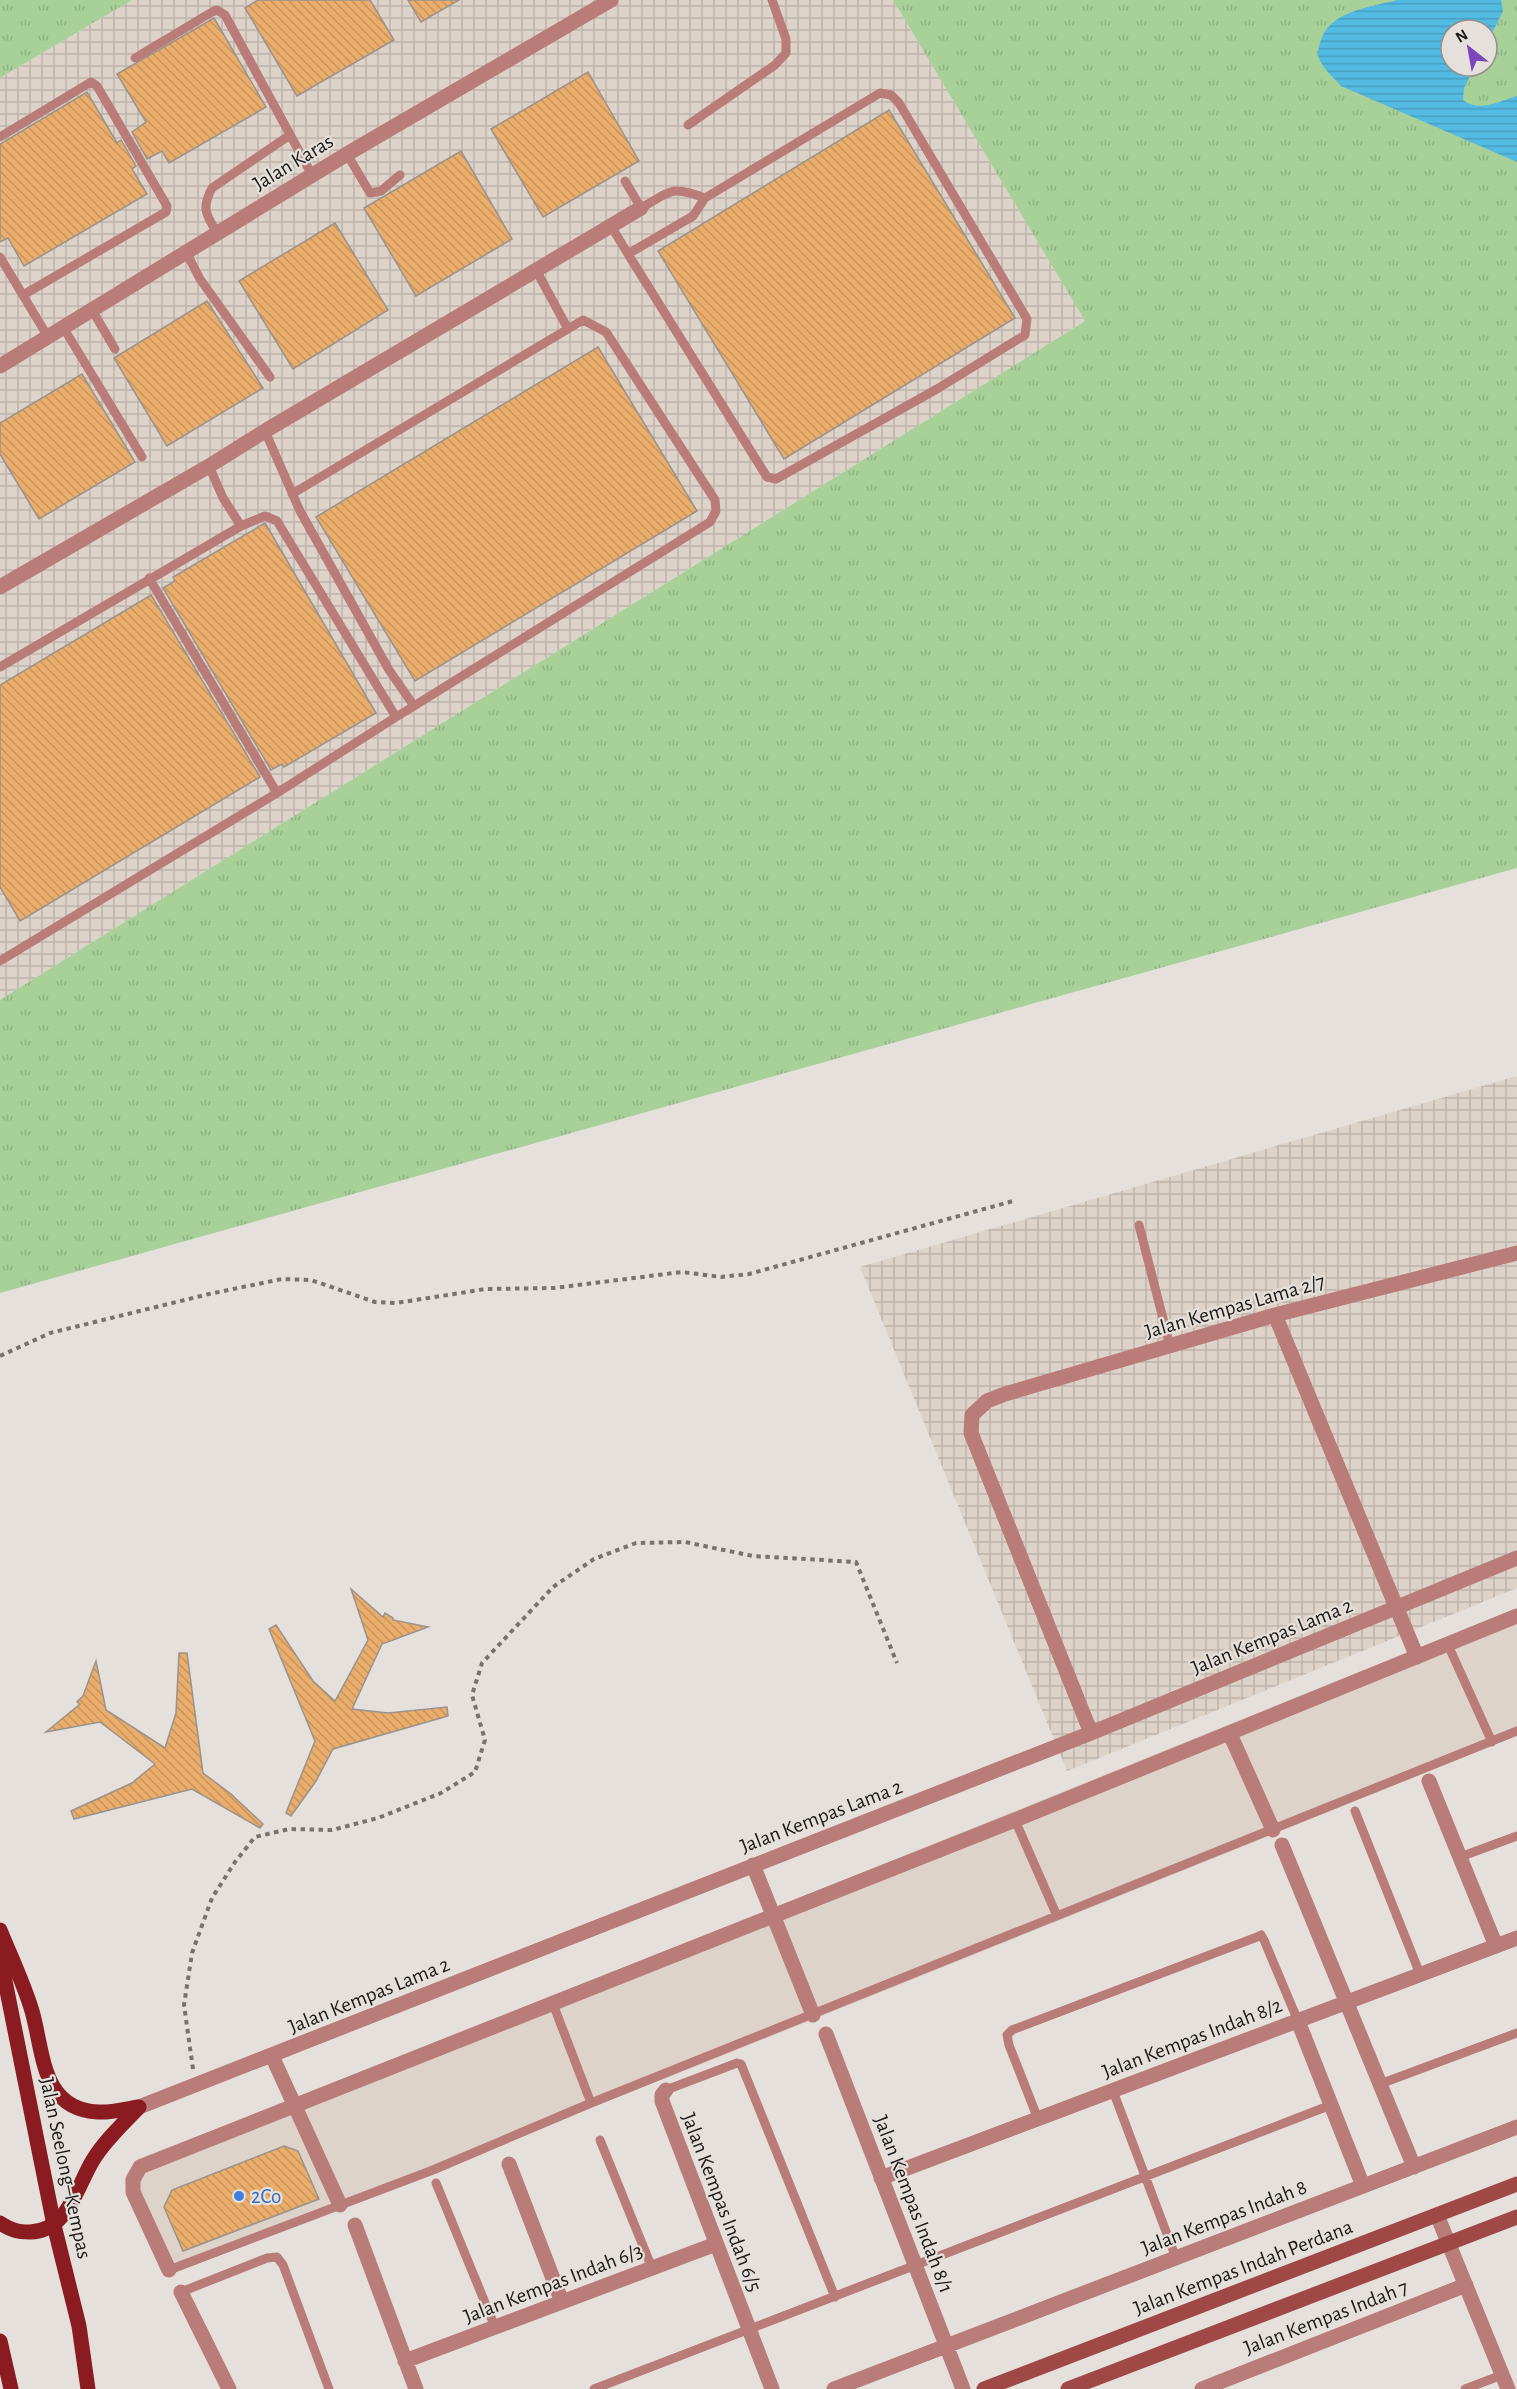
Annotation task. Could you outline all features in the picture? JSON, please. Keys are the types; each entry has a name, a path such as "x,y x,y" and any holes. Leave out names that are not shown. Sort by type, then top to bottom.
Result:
{"main road":[{"path":"0,1930 32,2012 46,2074 56,2092 66,2103 82,2110 100,2112 138,2107"},
{"name":"Jalan Seelong–Kempas","path":"0,1956 54,2226 79,2326 88,2389"},
{"path":"0,2223 12,2231 44,2230 54,2226 69,2207 92,2160 138,2107"},
{"path":"0,2341 11,2389"}],"street":[{"name":"Jalan Karas","path":"0,366 347,154 610,0"},
{"path":"0,587 209,466 641,208"},
{"name":"Jalan Kempas Lama 2/7","path":"1091,1733 970,1433 972,1415 987,1401 1005,1394 1275,1315 1517,1253"},
{"path":"1275,1315 1417,1657"},
{"name":"Jalan Kempas Lama 2","path":"138,2107 1091,1733 1517,1558"},
{"path":"170,2271 133,2192 133,2180 141,2167 1230,1734 1517,1616"},
{"path":"1230,1734 1273,1830"},
{"path":"1429,1781 1496,1946"},
{"path":"1282,1845 1414,2167"},
{"path":"753,1866 813,2014"},
{"name":"Jalan Kempas Indah 8/2","path":"881,2178 1517,1938"},
{"path":"1298,2020 1363,2187"},
{"name":"Jalan Kempas Indah 8/1","path":"826,2034 963,2389"},
{"path":"272,2056 340,2205"},
{"name":"Jalan Kempas Indah 6/5","path":"666,2090 662,2095 662,2101 772,2389"},
{"name":"Jalan Kempas Indah 8","path":"834,2389 1517,2127"},
{"path":"509,2164 562,2302"},
{"name":"Jalan Kempas Indah Perdana","path":"984,2389 1517,2184"},
{"path":"1437,2215 1505,2382"},
{"path":"1068,2389 1517,2217"},
{"path":"355,2225 416,2389"},
{"name":"Jalan Kempas Indah 6/3","path":"405,2361 716,2244"},
{"name":"Jalan Kempas Indah 7","path":"1202,2389 1466,2285"},
{"path":"181,2292 228,2389"}],"lane":[{"path":"688,125 776,65 786,53 786,39 772,0"},
{"path":"135,58 217,10 225,15 312,175"},
{"path":"0,137 91,82 97,86 167,206 166,212 23,295"},
{"path":"611,226 628,254 767,477 776,479 937,388 1025,335 1028,319 899,103 891,95 880,93 705,198 693,216 628,254"},
{"path":"217,233 206,213 205,201 212,188 290,135"},
{"path":"347,154 370,194 381,191 400,175"},
{"path":"625,181 641,208 672,190 690,192 705,198"},
{"path":"186,252 200,279 270,376"},
{"path":"0,257 48,337"},
{"path":"536,270 568,329"},
{"path":"92,310 115,349"},
{"path":"0,962 277,793 710,522 716,511 715,500 606,332 583,320 292,494"},
{"path":"63,327 142,457"},
{"path":"265,431 292,494 389,670 414,706"},
{"path":"209,466 223,498 241,526"},
{"path":"0,667 149,578 241,526 265,516 277,521 396,717"},
{"path":"149,578 277,793"},
{"path":"1139,1225 1170,1346"},
{"path":"1448,1645 1492,1742"},
{"path":"170,2271 433,2170 591,2103 1517,1731"},
{"path":"1355,1811 1420,1974"},
{"path":"1015,1820 1057,1916"},
{"path":"1460,1857 1517,1836"},
{"path":"1038,2119 1009,2045 1007,2035 1012,2030 1257,1936 1261,1935 1264,1940 1298,2020"},
{"path":"553,2004 591,2103"},
{"path":"1380,2084 1517,2033"},
{"path":"666,2090 737,2063 741,2064 745,2069 835,2297"},
{"path":"1113,2091 1176,2258"},
{"path":"594,2389 1331,2105"},
{"path":"600,2140 652,2268"},
{"path":"436,2183 495,2327"},
{"path":"181,2292 267,2258 277,2257 283,2265 329,2389"},
{"path":"1465,2389 1505,2382"}],"path":[{"path":"0,1356 50,1333 209,1294 282,1279 311,1280 375,1302 396,1303 486,1289 554,1288 682,1272 721,1277 749,1274 1013,1202"},
{"path":"195,2085 184,2005 192,1953 212,1898 234,1862 255,1837 289,1829 332,1830 378,1818 441,1793 475,1772 485,1740 472,1695 482,1663 553,1587 594,1559 636,1543 686,1542 753,1556 856,1562 897,1663"}],"shaded area":[{"path":"132,0 893,0 1085,321 0,1000 0,78"},
{"path":"1517,1076 1517,1588 1067,1771 860,1267"},
{"path":"1517,1608 1517,1736 800,2025 165,2277 126,2193 125,2176 137,2159 366,2073"}],"green space":[{"path":"0,0 132,0 0,78"},
{"path":"893,0 1517,0 1517,868 0,1293 0,1000 1085,321"}],"water":[{"path":"1397,0 1501,0 1503,11 1499,19 1439,18 1439,78 1469,78 1464,88 1463,100 1476,106 1490,105 1517,96 1517,162 1341,86 1318,56 1320,43 1332,23 1363,8"}],"building":[{"path":"258,0 370,0 394,40 297,96 245,8"},
{"path":"408,0 459,0 421,22"},
{"path":"214,18 266,107 169,163 162,151 147,159 132,132 146,122 117,74"},
{"path":"588,72 639,161 543,217 491,129"},
{"path":"87,92 117,143 121,140 136,166 132,169 147,194 24,266 8,238 0,242 0,144"},
{"path":"889,110 1015,318 784,459 658,251"},
{"path":"461,151 512,239 416,296 364,208"},
{"path":"335,223 388,310 293,369 239,281"},
{"path":"207,301 263,388 167,446 114,358"},
{"path":"598,347 697,511 415,681 316,517"},
{"path":"82,374 135,462 39,519 0,454 0,423"},
{"path":"265,523 376,713 284,767 282,764 271,770 163,588 175,581 173,577"},
{"path":"151,595 260,777 20,921 0,887 0,685"},
{"path":"351,1589 383,1617 385,1613 393,1620 428,1627 382,1644 352,1709 388,1713 447,1707 448,1716 333,1749 316,1781 291,1816 286,1813 315,1741 269,1629 276,1625 313,1681 335,1701 368,1640"},
{"path":"179,1653 187,1653 203,1773 231,1794 263,1824 260,1828 192,1789 74,1819 71,1811 132,1783 155,1764 100,1722 46,1732 80,1704 77,1702 83,1696 96,1661 106,1710 165,1748 176,1713"},
{"path":"284,2146 298,2151 319,2199 183,2251 164,2207 172,2190"}],"place":[{"name":"2Co","path":"239,2196"}]}
